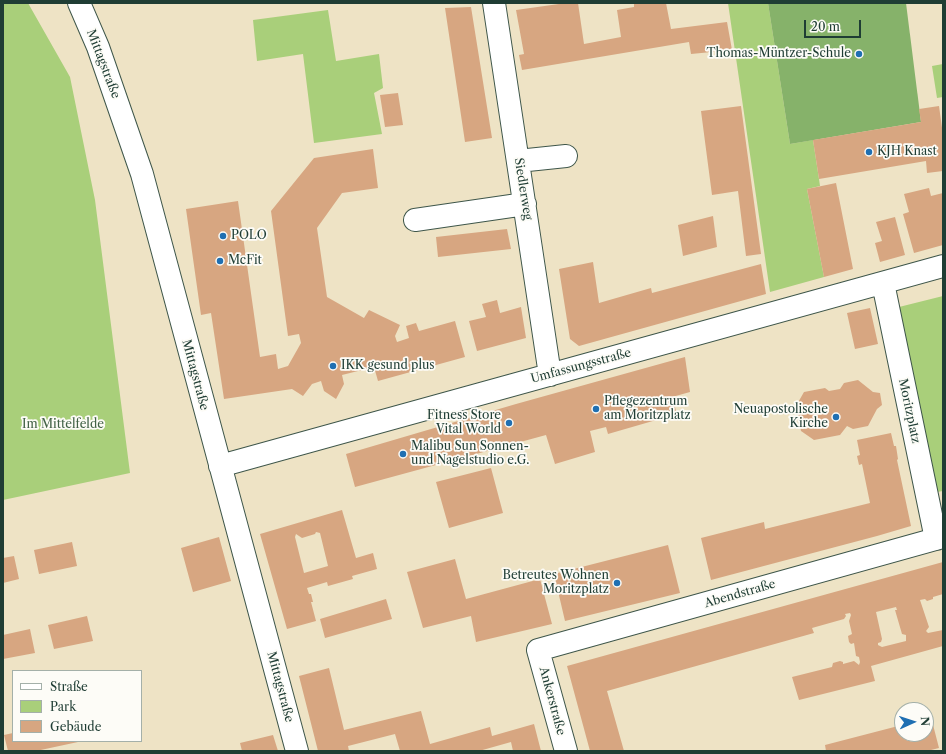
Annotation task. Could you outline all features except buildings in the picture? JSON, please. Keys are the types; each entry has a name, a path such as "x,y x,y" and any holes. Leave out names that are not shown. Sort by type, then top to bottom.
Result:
{"street":[{"name":"Mittagstraße","path":"79,3 98,47 142,174 297,751"},
{"name":"Siedlerweg","path":"494,3 550,375"},
{"path":"518,161 566,156"},
{"path":"414,220 525,204"},
{"name":"Umfassungsstraße","path":"220,466 943,266"},
{"name":"Moritzplatz","path":"883,283 939,538"},
{"name":"Abendstraße","path":"538,650 939,538"},
{"name":"Ankerstraße","path":"538,650 566,751"}],"green space":[{"name":"Im Mittelfelde","path":"3,3 28,3 70,77 95,200 130,473 3,500"},
{"path":"728,3 768,3 790,144 813,140 819,179 820,186 807,189 824,277 770,292"},
{"name":"Thomas-Müntzer-Schule","path":"768,3 906,3 921,122 790,144"},
{"path":"328,10 336,61 379,54 383,88 374,93 382,134 314,143 303,54 257,61 253,20"},
{"path":"943,64 943,97 937,98 932,66"},
{"path":"943,296 943,491 937,492 899,307"}],"place":[{"name":"Thomas-Müntzer-Schule","path":"859,54"},
{"name":"KJH Knast","path":"869,152"},
{"name":"POLO","path":"223,236"},
{"name":"McFit","path":"220,261"},
{"name":"IKK gesund plus","path":"333,366"},
{"name":"Pflegezentrum am Moritzplatz","path":"596,409"},
{"name":"Neuapostolische Kirche","path":"836,417"},
{"name":"Fitness Store Vital World","path":"509,423"},
{"name":"Malibu Sun Sonnen- und Nagelstudio e.G.","path":"403,454"},
{"name":"Betreutes Wohnen Moritzplatz","path":"617,583"}]}
